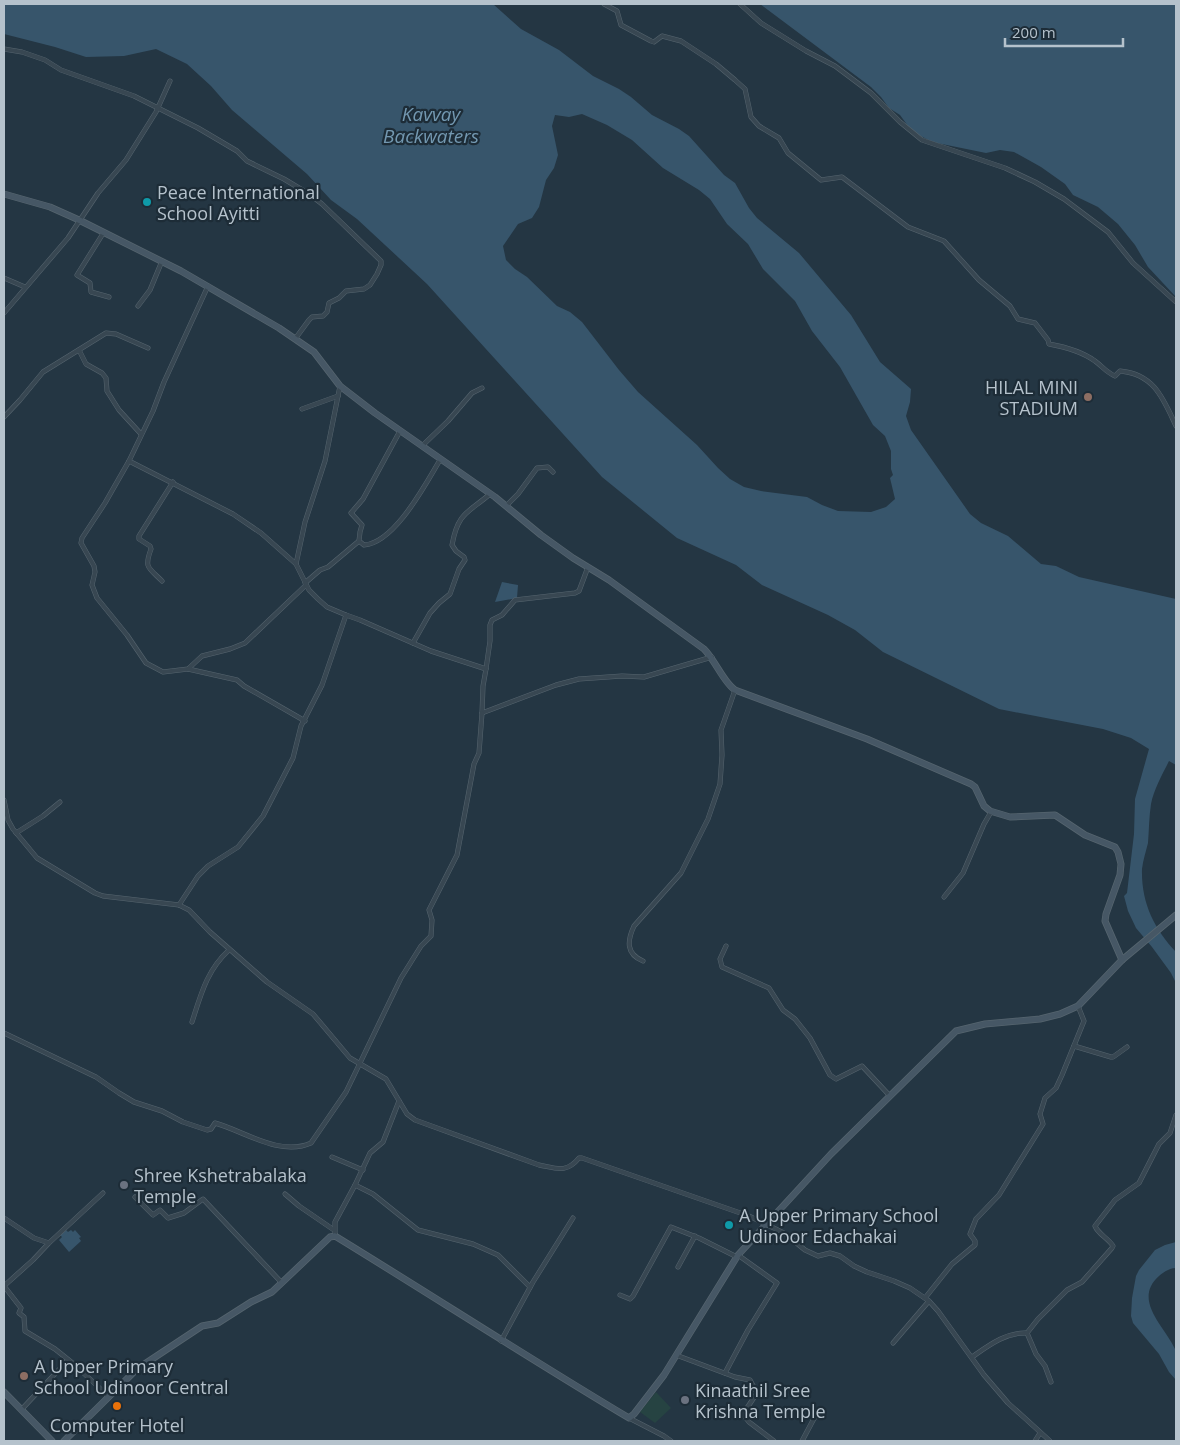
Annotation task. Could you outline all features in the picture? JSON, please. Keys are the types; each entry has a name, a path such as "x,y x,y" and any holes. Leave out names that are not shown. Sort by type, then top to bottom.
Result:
{"main road":[{"path":"4,194 50,207 104,232 208,286 279,328 314,352 340,386 440,460 490,494 541,534 704,649 712,657 727,682 735,690 867,739 970,784 975,788 984,806 991,812 1010,817 1055,815 1085,835 1115,847 1120,857 1120,875 1105,921 1122,960"},
{"path":"64,1441 138,1369 202,1326 218,1323 251,1302 272,1292 334,1233 502,1341 629,1418 664,1375 738,1256 831,1154 956,1031 985,1024 1040,1019 1060,1014 1078,1006 1122,960 1176,915"},
{"path":"4,1392 52,1441"}],"street":[{"path":"604,4 617,11 621,24 651,41 654,42 662,36 681,41 716,64 745,89 751,117 759,126 779,138 788,153 820,180 842,177 908,228 944,241 979,280 1010,306 1018,319 1035,323 1049,344 1079,351 1096,362 1106,372 1115,376 1120,371 1133,372 1149,380 1164,400 1176,426"},
{"path":"740,4 761,23 806,51 835,66 871,93 900,122 922,140 1006,168 1064,199 1108,232 1133,263 1176,302"},
{"path":"4,49 22,52 45,60 61,70 107,85 134,96 198,128 237,151 247,160 309,194 322,204 381,261 382,265 370,284 364,289 346,291 339,298 329,303 327,312 323,316 312,317 295,339"},
{"path":"4,312 68,238 98,193 126,160 158,108 170,81"},
{"path":"104,232 77,275 90,283 91,292 109,297"},
{"path":"138,306 150,290 162,261"},
{"path":"4,278 25,287"},
{"path":"208,286 129,461 82,538 81,543 94,566 95,572 92,585 97,598 127,634 146,663 163,672 188,669 238,680 244,686 305,721"},
{"path":"5,415 20,400 42,372 110,332 148,348"},
{"path":"79,350 86,364 102,373 106,378 107,391 119,410 141,434"},
{"path":"296,564 305,522 326,461 340,386"},
{"path":"422,446 448,421 472,393 482,388"},
{"path":"302,409 338,396"},
{"path":"188,669 202,656 230,650 245,644 320,570 328,567 359,541 362,525 351,513 363,499 400,431"},
{"path":"359,541 364,545 372,544 387,533 412,506 440,460"},
{"path":"129,461 234,514 261,533 296,564 309,590 327,607 431,651 486,669"},
{"path":"506,506 518,494 537,468 548,467 553,472"},
{"path":"162,581 148,566 146,562 151,549 150,546 139,539 139,536 172,482"},
{"path":"413,643 434,609 450,594 459,569 465,560 452,545 463,515 490,494"},
{"path":"4,1033 96,1077 134,1102 207,1130 211,1129 213,1124 217,1124 275,1145 294,1146 311,1143 346,1092 361,1065 401,978 421,946 431,936 432,920 429,910 457,854 474,764 479,753 483,686 490,640 490,624 492,620 502,615 515,600 575,593 578,591 588,567"},
{"path":"179,906 198,876 208,866 238,847 263,816 293,758 301,726 322,685 346,615"},
{"path":"482,713 556,685 579,679 622,676 644,677 712,657"},
{"path":"643,961 635,958 630,950 630,935 634,926 681,873 708,818 720,784 722,730 735,690"},
{"path":"4,800 8,820 16,833 37,858 46,865 65,874 95,893 104,896 179,906 189,910 229,950 267,982 314,1014 350,1058 386,1079 407,1114 415,1120 520,1160 560,1169 572,1166 579,1158 582,1158 712,1202 767,1224 784,1233 805,1250 818,1256 830,1253 840,1256 854,1266 910,1288 930,1301 993,1386 1008,1403 1050,1441"},
{"path":"16,833 43,816 60,802"},
{"path":"944,897 964,873 984,824 991,812"},
{"path":"726,946 720,959 722,967 769,988 783,1010 795,1019 810,1038 830,1075 836,1079 862,1066 890,1096"},
{"path":"192,1022 202,990 212,968 229,950"},
{"path":"925,1298 952,1264 975,1245 970,1231 976,1219 999,1195 1043,1124 1040,1114 1045,1098 1056,1088 1084,1021 1078,1006"},
{"path":"1074,1046 1110,1057 1113,1057 1126,1047"},
{"path":"334,1233 335,1222 373,1149 383,1142 399,1101"},
{"path":"972,1357 995,1341 1026,1333 1067,1290 1082,1282 1112,1248 1112,1244 1095,1226 1114,1200 1132,1190 1142,1178 1159,1144 1170,1133 1176,1116"},
{"path":"332,1158 362,1170"},
{"path":"355,1185 373,1194 418,1230 473,1244 498,1255 530,1287"},
{"path":"103,1194 48,1243 33,1260 4,1286 21,1308 19,1313 24,1317 26,1330 68,1360 109,1397"},
{"path":"285,1194 334,1233"},
{"path":"135,1196 153,1214 160,1210 168,1218 184,1213 203,1199 282,1284"},
{"path":"4,1218 34,1238 48,1243"},
{"path":"502,1341 530,1287 573,1218"},
{"path":"620,1295 630,1299 633,1296 671,1227 738,1256 777,1283 748,1330 725,1373"},
{"path":"678,1267 695,1236"},
{"path":"893,1343 930,1301"},
{"path":"1026,1333 1036,1354 1045,1366 1051,1382"},
{"path":"676,1356 750,1380 756,1394 743,1414 748,1422 774,1441"},
{"path":"21,1410 68,1360"},
{"path":"802,1441 818,1411"},
{"path":"629,1418 671,1441"},
{"path":"1035,1441 1040,1433"}],"green space":[{"path":"656,1392 671,1408 655,1423 640,1412"}],"water":[{"name":"Kavvay Backwaters","path":"4,4 493,4 521,29 559,50 593,76 619,89 652,115 689,136 724,175 735,183 757,218 799,253 851,315 880,362 911,389 906,416 911,430 970,514 981,523 1008,536 1041,564 1056,566 1079,577 1176,599 1176,765 1169,761 1154,793 1150,809 1148,843 1142,869 1142,881 1150,914 1161,934 1176,952 1176,983 1171,973 1136,928 1128,911 1124,896 1127,893 1134,834 1135,799 1149,749 1131,738 1103,729 999,709 883,652 855,630 828,615 762,585 736,565 677,538 602,477 427,284 357,219 331,200 307,174 232,110 211,86 187,64 156,49 124,56 86,57 4,34","holes":["582,114 607,125 632,140 663,168 710,199 727,224 748,244 763,269 795,301 812,331 840,367 873,425 885,436 891,451 893,475 890,478 895,499 886,507 871,512 838,511 807,497 761,491 744,487 730,479 697,445 638,392 582,322 570,312 557,306 506,260 503,246 518,224 532,218 539,207 546,180 554,168 558,155 552,126 555,115 569,117"]},
{"path":"760,4 1176,4 1176,297 1148,267 1135,245 1118,224 1098,207 1073,195 1065,184 1041,167 1014,152 1000,150 986,153 932,142 919,135 908,126 900,115 889,108 871,87"},
{"path":"502,582 518,585 517,598 495,602"},
{"path":"66,1230 73,1232 75,1230 81,1237 79,1238 81,1241 69,1252 59,1240 62,1237 60,1235"},
{"path":"1176,1242 1176,1268 1169,1269 1159,1276 1152,1285 1149,1294 1153,1313 1176,1352 1176,1380 1159,1354 1133,1323 1131,1316 1132,1298 1139,1270 1155,1250"}],"place":[{"name":"Peace International School Ayitti","path":"147,202"},
{"name":"HILAL MINI STADIUM","path":"1088,397"},
{"name":"Shree Kshetrabalaka Temple","path":"124,1185"},
{"name":"A Upper Primary School Udinoor Edachakai","path":"729,1225"},
{"name":"A Upper Primary School Udinoor Central","path":"24,1376"},
{"name":"Kinaathil Sree Krishna Temple","path":"685,1400"},
{"name":"Computer Hotel","path":"117,1406"}]}
